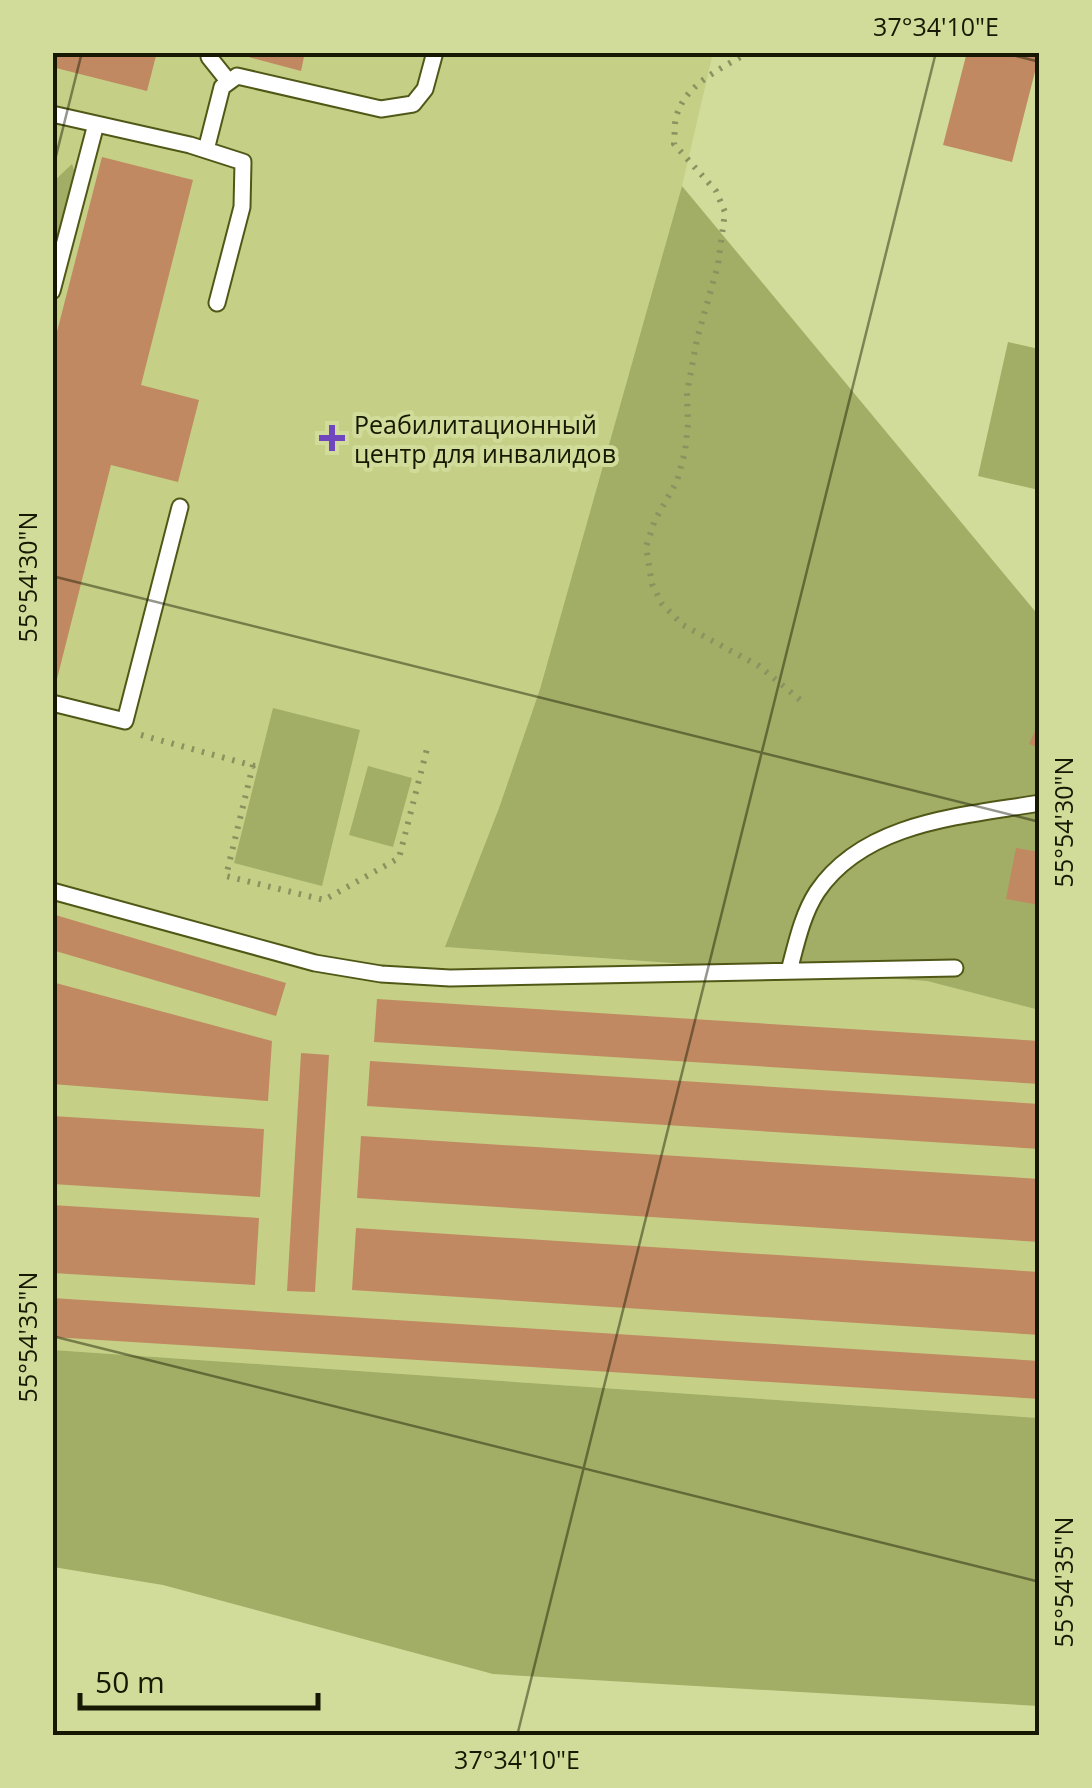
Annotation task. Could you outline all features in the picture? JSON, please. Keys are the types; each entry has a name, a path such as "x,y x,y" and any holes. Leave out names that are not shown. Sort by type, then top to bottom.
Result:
{"lane":[{"path":"210,52 209,57 230,82"},
{"path":"206,150 222,87 237,76 381,108 413,104 425,89 434,52"},
{"path":"52,114 243,162 242,207 217,303"},
{"path":"52,290 96,124"},
{"path":"52,704 125,721 180,506"},
{"path":"789,972 804,918 818,892 850,857 924,822 1040,803"},
{"path":"52,891 314,963 381,974 450,978 955,968"}],"path":[{"path":"748,52 687,94 676,116 674,144 716,191 725,212 718,265 687,393 685,452 677,481 655,520 646,547 652,584 662,604 683,626 760,666 804,702"},
{"path":"125,721 143,736 256,766 226,876 324,900 399,858 406,816 428,745"}],"shaded area":[{"path":"52,53 713,53 682,186 540,689 446,947 927,981 1039,1010 1039,1418 53,1350"},
{"path":"72,164 75,173 57,244 53,243 53,182"},
{"path":"682,186 1039,616 1039,1010 927,981 445,947 540,689"},
{"path":"1008,342 1039,349 1039,490 978,476"},
{"path":"273,708 360,730 322,886 234,863"},
{"path":"368,766 412,778 393,847 349,835"},
{"path":"53,1350 1039,1418 1039,1706 493,1674 163,1585 53,1567"}],"building":[{"path":"52,52 157,52 147,91 52,67"},
{"path":"230,52 305,52 301,71"},
{"path":"967,52 1040,52 1012,162 943,145"},
{"path":"102,157 193,180 141,385 199,400 178,482 111,465 57,679 52,678 52,351"},
{"path":"1040,720 1040,748 1029,744"},
{"path":"1016,848 1040,852 1040,905 1006,899"},
{"path":"52,914 286,983 276,1016 52,950"},
{"path":"52,982 272,1041 268,1101 52,1084"},
{"path":"377,999 1040,1041 1040,1084 374,1042"},
{"path":"301,1053 329,1055 315,1292 287,1291"},
{"path":"370,1061 1040,1104 1040,1149 367,1106"},
{"path":"52,1116 264,1129 260,1197 52,1184"},
{"path":"361,1136 1040,1179 1040,1242 357,1198"},
{"path":"52,1205 259,1218 255,1285 52,1273"},
{"path":"356,1228 1040,1272 1040,1335 352,1290"},
{"path":"52,1298 1040,1361 1040,1399 52,1337"}],"place":[{"name":"Реабилитационный центр для инвалидов","path":"332,438"}]}
